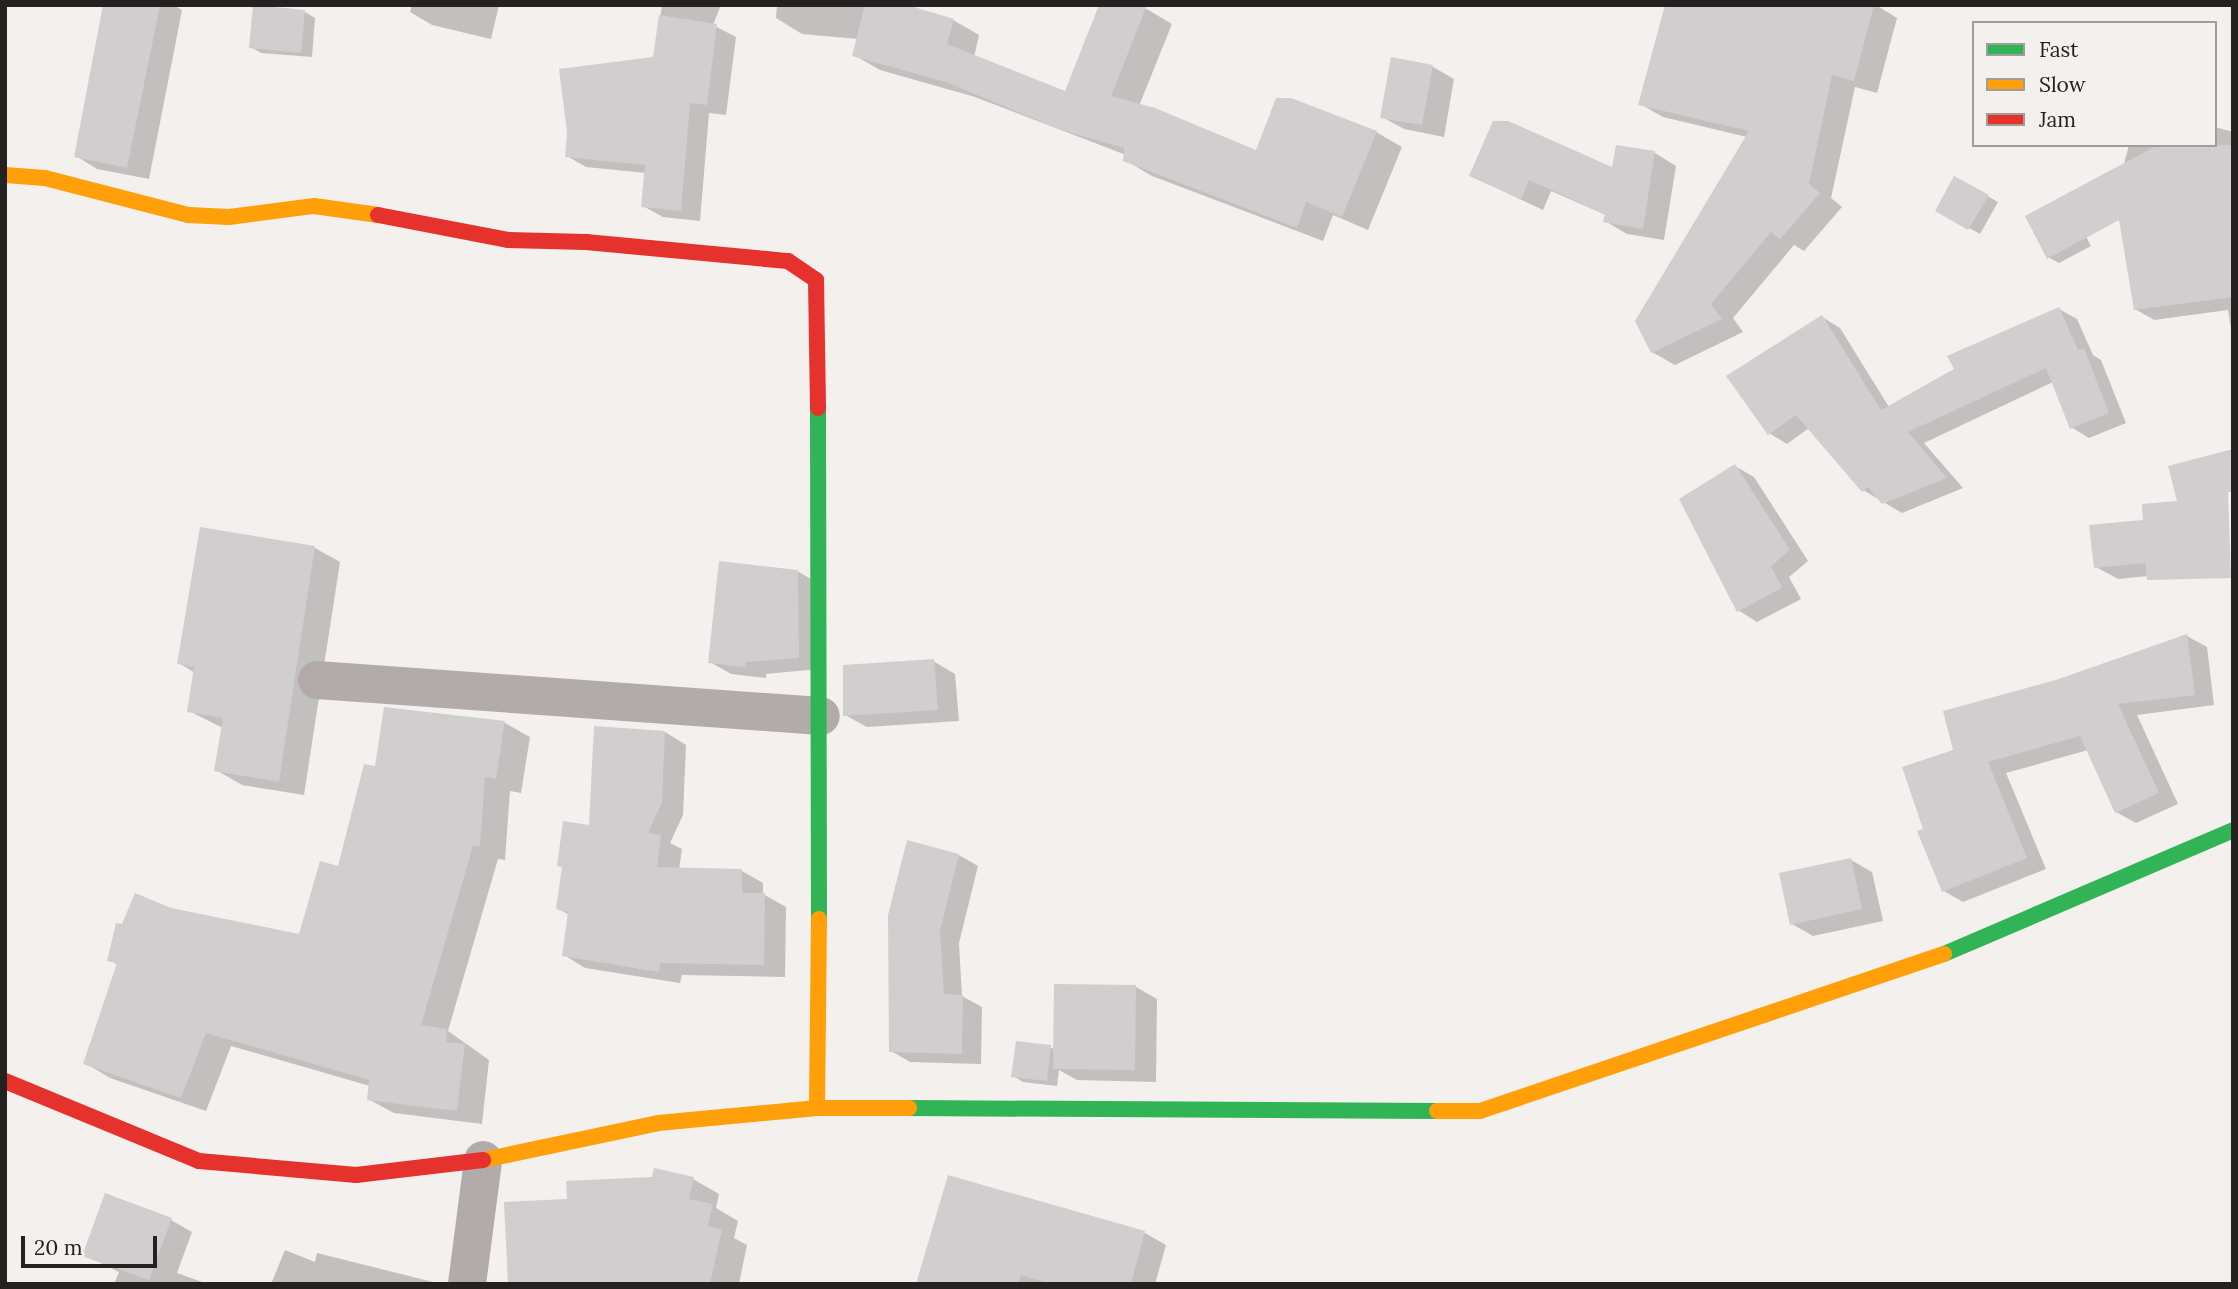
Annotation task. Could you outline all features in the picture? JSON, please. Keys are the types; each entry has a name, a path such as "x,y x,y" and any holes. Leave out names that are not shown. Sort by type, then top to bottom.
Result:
{"street":[{"path":"5,174 45,178 188,215 229,217 314,206 410,219 508,240 586,242 788,261 816,280 821,716 817,1108"},
{"path":"317,680 821,716"},
{"path":"5,1081 199,1161 355,1175 483,1160 658,1123 817,1108 1480,1111 1959,950 2233,830"},
{"path":"467,1284 483,1160"}],"building":[{"path":"103,5 160,5 127,168 74,157"},
{"path":"253,5 305,10 301,53 249,48"},
{"path":"865,5 907,5 954,19 947,44 1065,91 1099,5 1147,5 1111,96 1155,108 1256,150 1276,98 1291,98 1377,131 1342,217 1306,202 1297,228 1123,161 1124,148 1061,130 946,82 852,56"},
{"path":"1665,5 1874,5 1854,81 1832,75 1809,184 1820,193 1780,239 1771,232 1711,304 1722,319 1651,353 1635,321 1749,131 1638,105"},
{"path":"659,15 717,24 707,105 690,103 681,211 641,207 645,165 565,157 567,132 559,69 653,57"},
{"path":"1391,57 1433,65 1422,125 1380,118"},
{"path":"1493,121 1508,121 1612,167 1616,145 1655,151 1643,229 1603,222 1605,214 1529,180 1521,199 1469,176"},
{"path":"2233,145 2233,297 2134,310 2119,220 2047,259 2025,216 2154,147"},
{"path":"1954,176 1989,195 1968,230 1935,211"},
{"path":"2059,307 2078,350 2084,348 2109,413 2070,429 2046,368 1908,432 1947,478 1882,504 1868,487 1862,492 1796,415 1768,435 1726,376 1822,315 1881,410 1954,369 1947,356"},
{"path":"2233,449 2233,492 2228,492 2231,578 2147,580 2145,563 2094,568 2089,525 2143,520 2142,504 2177,501 2168,466"},
{"path":"1735,464 1790,550 1771,566 1782,588 1737,612 1679,499"},
{"path":"200,527 315,546 279,782 214,771 223,718 187,712 194,667 177,664"},
{"path":"719,561 798,570 799,658 746,662 745,667 708,663"},
{"path":"2187,634 2195,695 2118,704 2159,793 2115,813 2080,736 1988,762 2027,858 1942,892 1917,831 1923,829 1902,767 1953,750 1943,711 2056,680"},
{"path":"934,659 938,710 843,716 843,665"},
{"path":"384,707 505,721 496,779 485,777 480,846 473,846 421,1025 447,1029 446,1042 465,1044 457,1111 367,1100 369,1080 206,1033 181,1098 83,1064 117,963 107,961 116,923 122,924 135,893 171,908 299,934 320,861 338,866 364,764 375,766"},
{"path":"594,726 665,731 662,802 648,833 661,835 657,867 742,869 742,893 765,893 764,965 660,963 659,972 562,956 568,912 556,909 562,867 557,866 563,821 589,825"},
{"path":"907,840 959,854 940,931 944,994 963,995 962,1054 889,1052 888,915"},
{"path":"1851,858 1862,909 1790,925 1779,873"},
{"path":"1054,984 1136,985 1135,1070 1053,1069"},
{"path":"1016,1041 1051,1045 1047,1081 1011,1077"},
{"path":"654,1168 694,1177 689,1199 713,1204 708,1226 722,1229 710,1284 508,1284 504,1202 567,1199 566,1181 652,1177"},
{"path":"948,1175 1145,1231 1131,1284 1051,1284 1021,1275 1018,1284 916,1284"},
{"path":"105,1193 172,1218 149,1280 82,1256"}],"traffic: fast":[{"path":"818,408 819,919"},
{"path":"1944,954 2233,830"},
{"path":"909,1108 1437,1111"}],"traffic: slow":[{"path":"5,175 45,178 188,215 229,217 314,206 378,215"},
{"path":"817,1108 819,919"},
{"path":"1437,1111 1480,1111 1944,954"},
{"path":"483,1160 658,1123 817,1108 909,1108"}],"traffic: jam":[{"path":"378,215 508,240 586,242 788,261 816,280 818,408"},
{"path":"5,1081 199,1161 356,1175 483,1160"}]}
